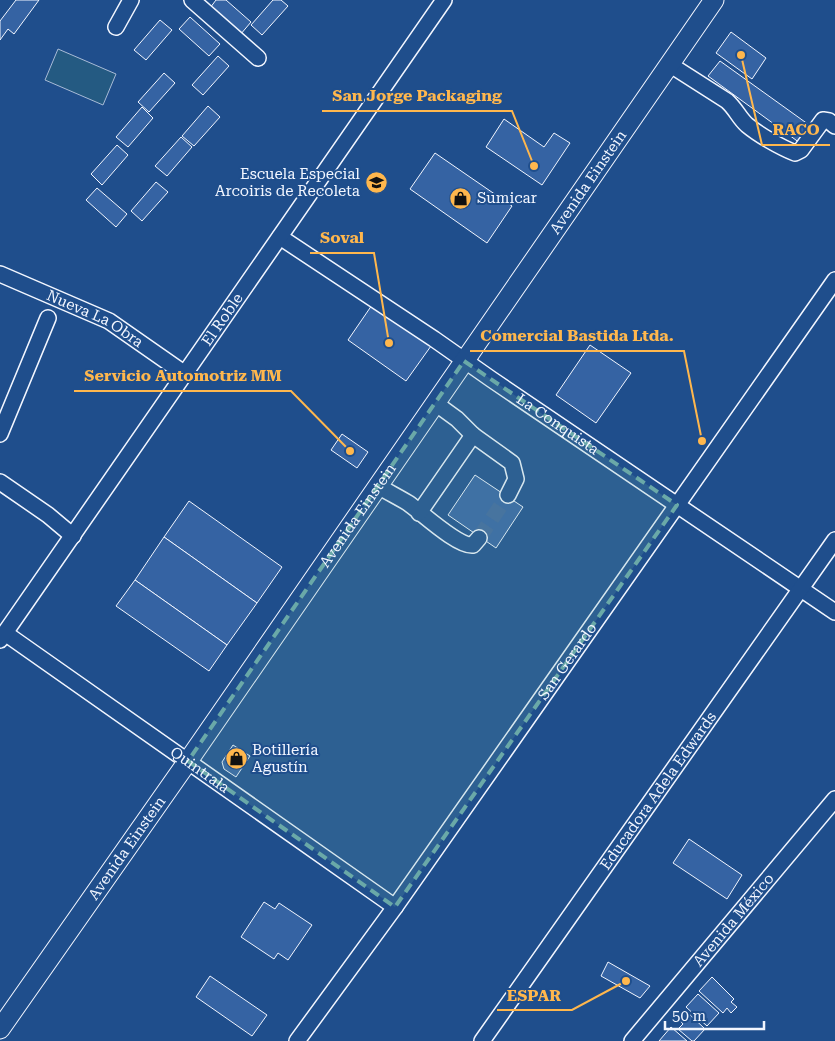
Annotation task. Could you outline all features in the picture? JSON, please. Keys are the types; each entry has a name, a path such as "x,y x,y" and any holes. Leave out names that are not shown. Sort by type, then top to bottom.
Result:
{"main road":[{"name":"Avenida Einstein","path":"0,1029 188,762 714,0"}],"street":[{"path":"116,27 131,0"},
{"path":"192,0 258,58"},
{"name":"El Roble","path":"2,636 444,0"},
{"path":"669,64 736,108 740,118 748,126 795,153 801,150 823,120 829,121 835,126"},
{"name":"La Conquista","path":"280,237 835,612"},
{"name":"Nueva La Obra","path":"0,274 109,321 185,374"},
{"name":"San Gerardo","path":"297,1041 394,907 835,280"},
{"path":"0,434 48,318"},
{"path":"435,403 457,419 473,435 512,463 516,479 508,495"},
{"path":"419,513 473,435"},
{"path":"0,482 48,516 72,536"},
{"path":"378,486 411,505 419,513 463,543 473,545 479,538"},
{"name":"Educadora Adela Edwards","path":"482,1041 835,540"},
{"name":"Quintrala","path":"2,636 188,762 394,907"},
{"name":"Avenida México","path":"632,1041 835,799"}],"highlighted area":[{"path":"464,361 677,505 395,907 188,761"}],"shaded area":[{"path":"58,49 116,74 103,105 45,80"}],"building":[{"path":"16,0 39,0 14,34 8,29 0,40 0,21"},
{"path":"216,0 226,0 251,22 240,35 210,8"},
{"path":"273,0 281,0 288,6 262,35 251,25"},
{"path":"190,17 220,44 209,56 179,29"},
{"path":"160,20 172,30 146,60 134,50"},
{"path":"731,32 766,58 752,79 716,53"},
{"path":"218,56 229,66 203,95 192,85"},
{"path":"720,61 812,127 800,143 708,76"},
{"path":"164,73 175,83 149,112 138,102"},
{"path":"208,106 220,117 194,146 182,136"},
{"path":"142,107 153,118 128,147 116,137"},
{"path":"504,119 544,147 554,133 570,143 542,185 486,147"},
{"path":"181,137 192,147 167,176 155,166"},
{"path":"117,145 128,155 102,185 91,174"},
{"name":"Sumicar","path":"435,153 512,206 487,243 410,189"},
{"path":"156,182 168,192 142,221 131,211"},
{"path":"97,188 127,214 116,227 86,200"},
{"path":"372,305 431,346 406,381 348,340"},
{"path":"590,345 631,373 596,423 556,395"},
{"path":"342,434 368,452 357,468 331,450"},
{"path":"475,475 523,507 496,548 448,515"},
{"path":"189,501 282,567 257,603 164,537"},
{"path":"164,537 257,603 227,645 135,580"},
{"path":"135,580 227,645 209,671 116,606"},
{"name":"Botillería Agustín","path":"233,745 250,756 236,777 224,769 222,762"},
{"path":"689,839 742,875 727,899 673,863"},
{"path":"264,902 275,909 279,903 312,925 288,960 278,953 274,959 241,937"},
{"path":"608,962 650,986 640,998 601,976"},
{"path":"210,976 267,1015 252,1036 196,997"},
{"path":"712,977 734,999 731,1002 737,1007 731,1013 727,1008 723,1013 699,991"},
{"path":"698,994 719,1013 707,1026 686,1007"},
{"path":"685,1010 705,1029 694,1041 678,1029 683,1024 678,1018"},
{"path":"671,1027 687,1041 659,1041"}],"tunnel":[{"path":"479,538 508,495"}],"place":[{"name":"RACO","path":"741,55"},
{"name":"San Jorge Packaging","path":"534,166"},
{"name":"Escuela Especial Arcoiris de Recoleta","path":"376,183"},
{"name":"Sumicar","path":"461,198"},
{"name":"Soval","path":"389,343"},
{"name":"Comercial Bastida Ltda.","path":"702,441"},
{"name":"Servicio Automotriz MM","path":"350,451"},
{"name":"Botillería Agustín","path":"236,759"},
{"name":"ESPAR","path":"626,981"}]}
